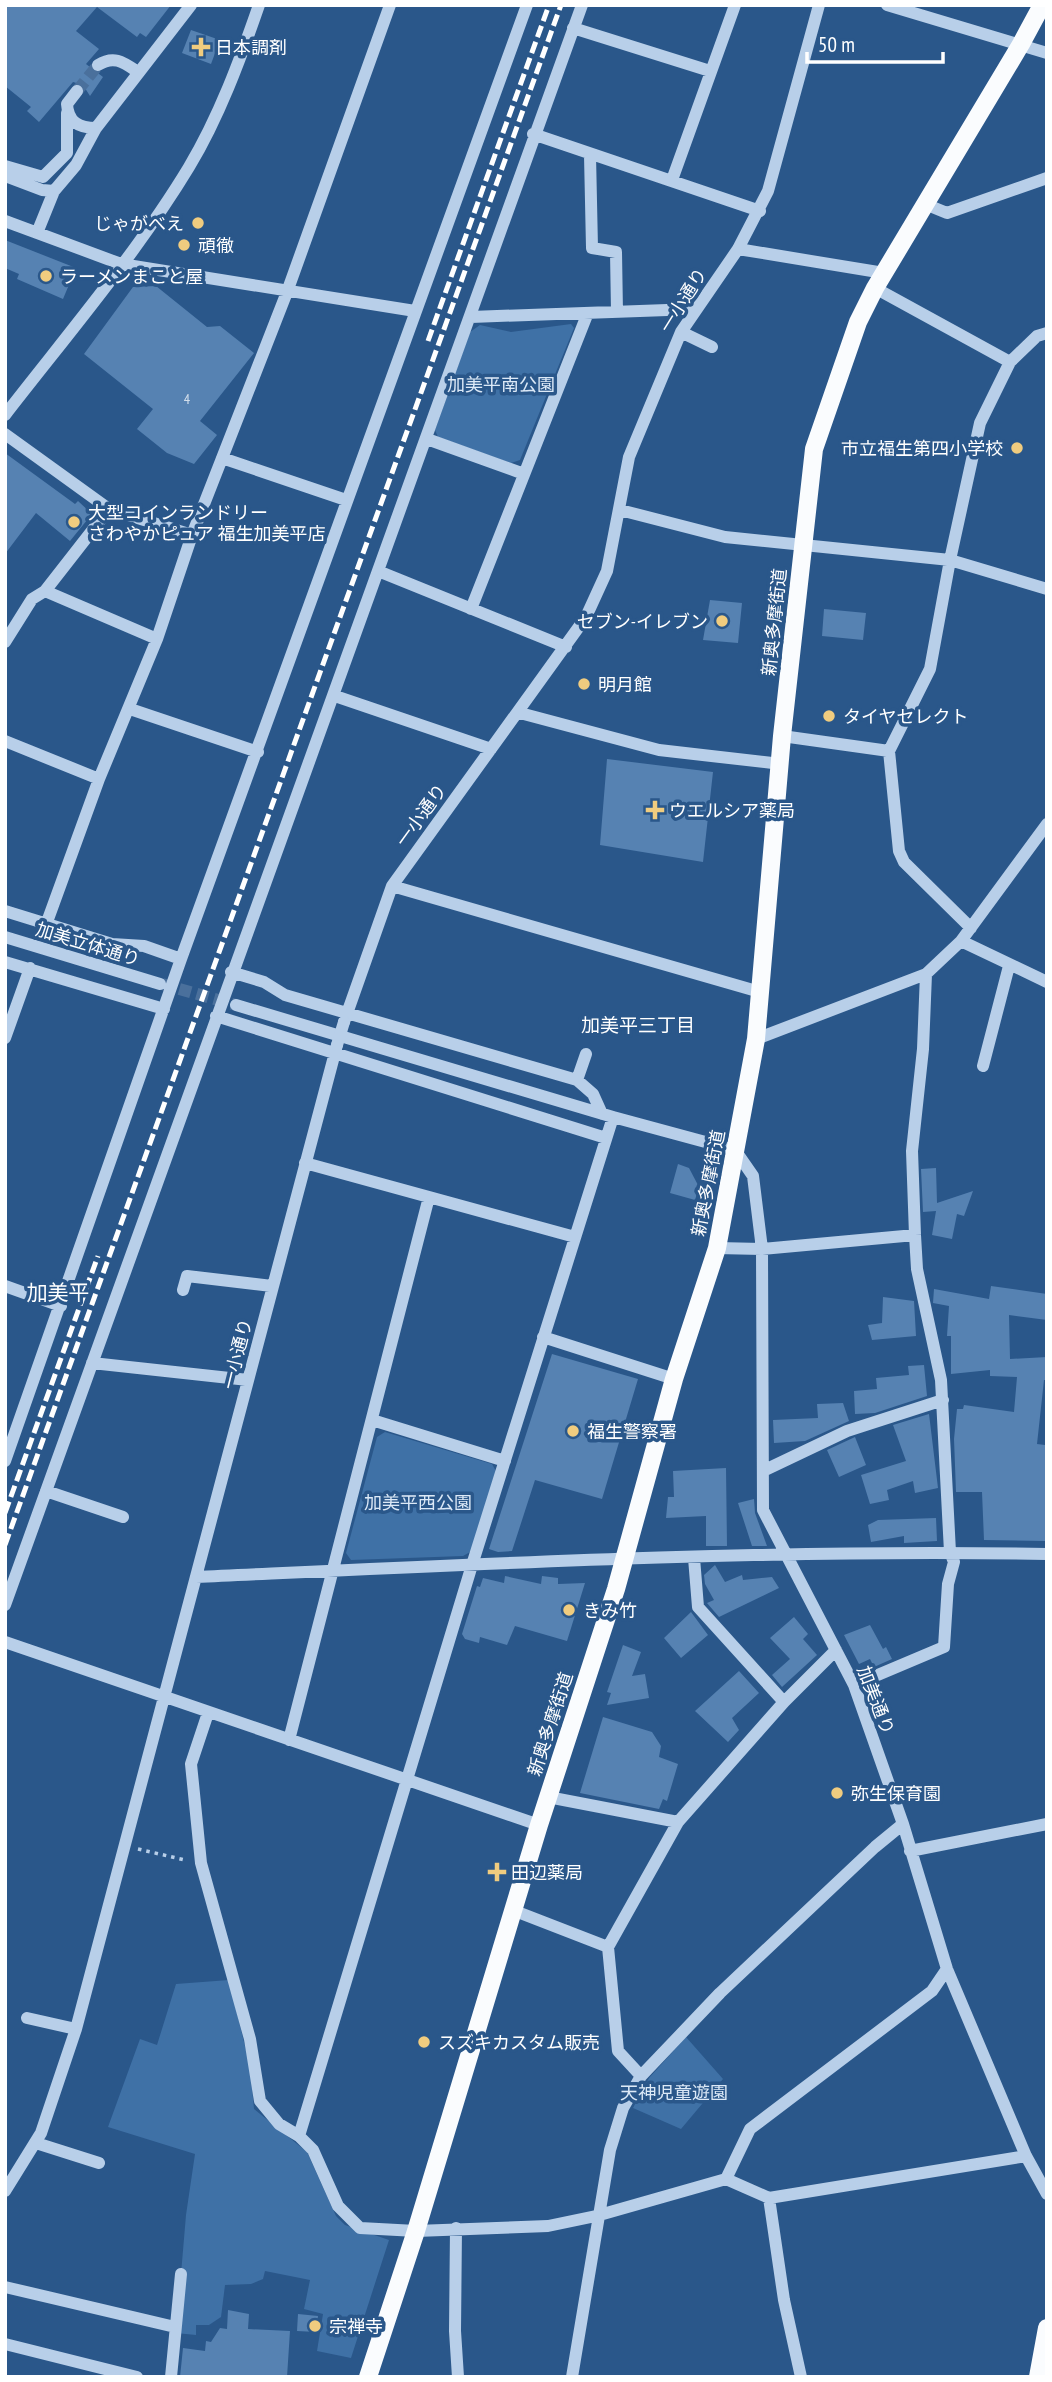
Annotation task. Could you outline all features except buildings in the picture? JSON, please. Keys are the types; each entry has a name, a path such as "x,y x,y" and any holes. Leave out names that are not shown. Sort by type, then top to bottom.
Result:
{"main road":[{"name":"新奥多摩街道","path":"368,2377 416,2231 539,1825 625,1558 674,1379 717,1248 756,1040 782,736 814,449 858,322 879,280 1042,5"},
{"path":"1038,2377 1047,2328"}],"street":[{"path":"37,233 54,191 76,165 96,128 191,5"},
{"path":"5,415 121,264 190,166 241,59 258,5"},
{"path":"47,922 99,779 158,639 192,535 287,292 390,5"},
{"path":"5,1461 181,959 527,5"},
{"path":"5,1605 231,972 335,696 471,317 533,134 582,5"},
{"path":"672,180 735,5"},
{"name":"一小通り","path":"5,2191 36,2143 76,2029 336,1049 392,886 520,713 586,617 607,571 629,457 681,332 738,249 768,191 819,5"},
{"path":"887,5 1047,54"},
{"path":"573,28 710,71"},
{"path":"98,65 107,59 120,60 138,72"},
{"path":"5,166 43,177 67,153 67,104 77,91"},
{"path":"67,113 72,122 96,128"},
{"path":"533,134 760,211"},
{"path":"590,155 592,248 616,252 617,312"},
{"path":"5,176 42,190 54,191"},
{"path":"925,204 947,213 1047,177"},
{"path":"5,221 121,264 415,311"},
{"path":"738,249 879,280 1010,362"},
{"path":"471,317 587,315 695,309"},
{"path":"471,609 587,315"},
{"path":"681,332 712,347"},
{"path":"971,928 904,862 899,851 889,751 930,669 950,560 980,423 1010,362 1037,336 1047,333"},
{"path":"5,434 109,509 192,535"},
{"path":"427,439 524,474"},
{"path":"222,458 346,500"},
{"path":"5,642 32,599 45,591 109,509"},
{"path":"620,510 725,537 950,560 1047,589"},
{"path":"378,571 566,647"},
{"path":"45,591 158,639"},
{"path":"335,696 491,749"},
{"path":"130,709 258,752"},
{"path":"520,713 659,750 780,764"},
{"path":"782,736 889,751"},
{"path":"5,741 99,779"},
{"path":"756,1040 926,974 961,941 1047,824"},
{"path":"392,886 760,992"},
{"path":"5,911 113,944 144,946 181,959"},
{"name":"加美立体通り","path":"5,937 160,984"},
{"path":"961,941 1047,982"},
{"path":"5,962 164,1009"},
{"path":"983,1066 1009,966"},
{"path":"5,1038 30,968"},
{"path":"231,972 264,982 285,995 346,1017 577,1080 593,1094 607,1115 606,1138 472,1565 299,2136"},
{"path":"854,1685 944,1647 947,1584 954,1562 950,1552 941,1380 917,1269 915,1235 912,1151 923,1049 926,974"},
{"path":"236,1005 607,1115 735,1150"},
{"path":"216,1016 336,1049 606,1138"},
{"path":"577,1080 586,1054"},
{"name":"加美通り","path":"735,1150 754,1176 762,1249 765,1470 763,1510 785,1557 854,1685 903,1824 947,1969 1026,2156 1047,2193"},
{"path":"305,1163 575,1237"},
{"path":"289,1740 429,1197"},
{"path":"717,1248 762,1249 915,1235"},
{"path":"183,1290 187,1276 272,1286"},
{"path":"5,1286 61,1306"},
{"path":"543,1337 674,1379"},
{"path":"92,1363 248,1380"},
{"path":"765,1470 847,1431 943,1400"},
{"path":"372,1420 505,1461"},
{"path":"46,1491 123,1517"},
{"path":"196,1577 625,1558 950,1552 1047,1554"},
{"path":"694,1558 698,1607 784,1702"},
{"path":"5,1643 539,1825"},
{"path":"641,2076 618,2051 608,1947 678,1822 784,1702 836,1650"},
{"path":"208,1713 191,1764 201,1863 250,2039 260,2101 278,2124 299,2136 313,2150 338,2206 360,2228 416,2231 548,2225 596,2216 726,2179 769,2198 1026,2156"},
{"path":"548,1797 678,1822"},
{"path":"572,2377 596,2216 623,2108 641,2076 720,1993 903,1824"},
{"path":"910,1851 1047,1824"},
{"path":"515,1911 608,1947"},
{"path":"726,2179 750,2129 932,1991 947,1969"},
{"path":"27,2018 76,2029"},
{"path":"36,2143 99,2163"},
{"path":"769,2198 784,2300 801,2377"},
{"path":"456,2228 455,2331 458,2377"},
{"path":"172,2377 181,2274"},
{"path":"5,2287 175,2327"},
{"path":"5,2344 137,2377"}],"path":[{"path":"125,1846 201,1863"}],"green space":[{"name":"加美平南公園","path":"571,324 574,328 520,460 511,463 438,437 435,430 470,332 480,325 511,332"},
{"name":"加美平西公園","path":"385,1432 492,1464 497,1473 472,1551 463,1556 351,1560 346,1553 377,1437"},
{"path":"229,1980 250,2067 254,2109 307,2152 336,2216 345,2225 389,2240 351,2358 317,2351 323,2314 304,2309 310,2280 265,2271 263,2279 251,2284 225,2285 221,2317 209,2325 196,2325 196,2335 176,2333 186,2215 195,2154 108,2127 140,2039 157,2045 176,1984"},
{"name":"天神児童遊園","path":"686,2037 723,2079 681,2129 633,2108 649,2078"}],"tunnel":[{"path":"77,91 98,65"},
{"path":"162,984 236,1005"}],"railway":[{"path":"428,341 549,5"},
{"path":"5,1545 561,5"},
{"path":"5,1513 98,1256"}],"place":[{"name":"日本調剤","path":"201,47"},
{"name":"じゃがべえ","path":"198,223"},
{"name":"頑徹","path":"184,245"},
{"name":"ラーメンまこと屋","path":"46,276"},
{"name":"市立福生第四小学校","path":"1017,448"},
{"name":"大型コインランドリー さわやかピュア 福生加美平店","path":"74,522"},
{"name":"セブン-イレブン","path":"722,621"},
{"name":"明月館","path":"584,684"},
{"name":"タイヤセレクト","path":"829,716"},
{"name":"ウエルシア薬局","path":"655,810"},
{"name":"福生警察署","path":"573,1431"},
{"name":"きみ竹","path":"569,1610"},
{"name":"弥生保育園","path":"837,1793"},
{"name":"田辺薬局","path":"497,1872"},
{"name":"スズキカスタム販売","path":"424,2042"},
{"name":"宗禅寺","path":"315,2326"}],"district":[{"name":"加美平三丁目","path":"638,1025"},
{"name":"加美平","path":"58,1292"}]}
